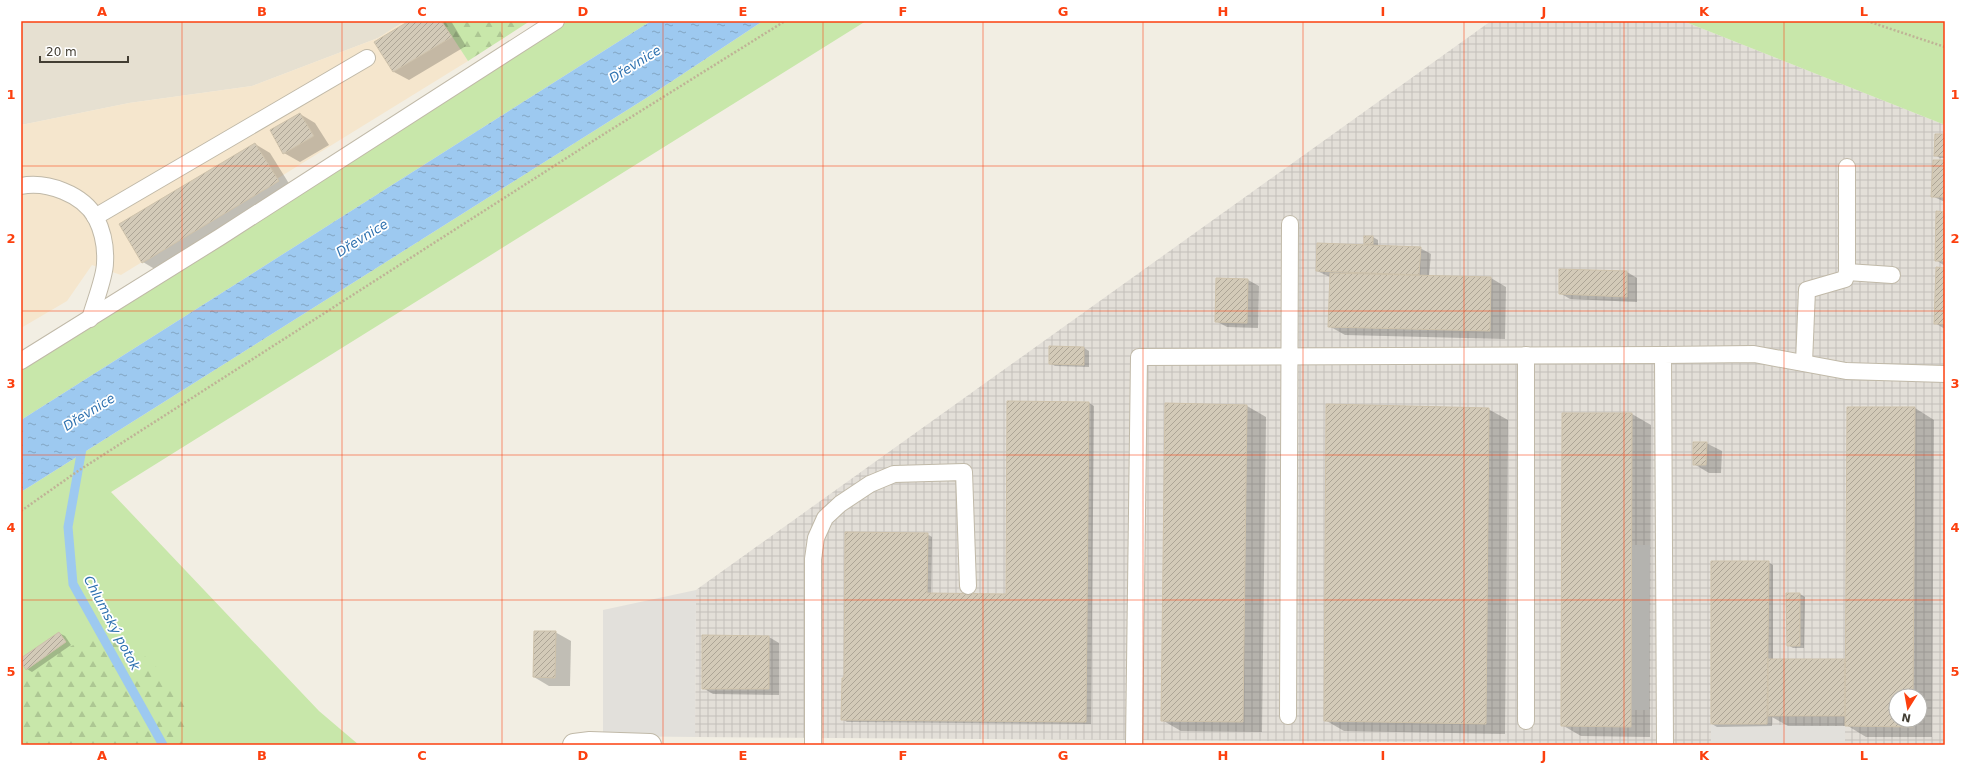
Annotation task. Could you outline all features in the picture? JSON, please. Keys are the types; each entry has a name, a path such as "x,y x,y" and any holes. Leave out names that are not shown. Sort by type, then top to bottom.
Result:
{"street":[{"path":"574,745 590,743 650,745"}],"lane":[{"path":"21,361 90,319 556,21"},
{"path":"95,217 367,58"},
{"path":"1804,363 1807,290 1845,279 1847,167"},
{"path":"21,186 49,186 67,193 84,204 95,217 104,239 106,264 90,319"},
{"path":"1288,716 1291,356 1290,224"},
{"path":"1846,272 1892,275"},
{"path":"1663,354 1665,745"},
{"path":"1134,745 1139,357 1754,354 1846,371 1945,374"},
{"path":"1526,355 1526,721"},
{"path":"813,745 813,559 816,538 825,518 840,504 870,484 894,474 964,472 968,586"}],"path":[{"path":"21,511 78,471 597,138 785,21"},
{"path":"1867,21 1945,47"}],"shaded area":[{"path":"21,21 405,21 378,38 252,86 129,103 21,125"},
{"path":"405,21 443,21 468,61 121,275 92,265 67,301 21,328 21,125 129,103 252,86 378,38"},
{"path":"1491,21 1683,21 1945,125 1945,745 1711,745 695,737 696,590"},
{"path":"1632,545 1650,545 1649,710 1631,710"},
{"path":"696,590 695,737 603,736 603,610"},
{"path":"1711,724 1845,726 1845,745 1711,744"}],"green space":[{"path":"442,21 530,21 468,61"},
{"path":"568,21 651,21 21,420 21,364 467,87"},
{"path":"763,21 866,21 111,492 319,711 359,745 21,745 21,492 651,95"},
{"path":"1683,21 1945,21 1945,125"},
{"path":"99,631 136,649 153,663 187,705 187,745 21,745 21,681 55,655"}],"water":[{"name":"Dřevnice","path":"651,21 763,21 651,95 21,492 21,420"}],"building":[{"path":"409,21 441,21 452,37 393,72 374,42"},
{"path":"300,113 314,136 283,154 270,130"},
{"path":"1935,134 1945,134 1945,156 1934,156"},
{"path":"255,143 279,181 142,263 119,224"},
{"path":"1933,160 1945,160 1945,197 1931,197"},
{"path":"1936,211 1945,212 1945,261 1935,261"},
{"path":"1364,236 1373,236 1373,244 1364,244"},
{"path":"1317,243 1421,247 1419,275 1316,271"},
{"path":"1936,267 1945,268 1945,324 1934,324"},
{"path":"1559,269 1627,271 1627,297 1559,294"},
{"path":"1330,273 1491,277 1490,331 1328,327"},
{"path":"1216,278 1248,279 1247,323 1215,322"},
{"path":"1049,346 1084,347 1084,365 1049,364"},
{"path":"1007,401 1089,402 1086,722 841,720 842,678 844,678 845,532 928,533 927,593 1006,594"},
{"path":"1165,403 1247,405 1243,722 1161,721"},
{"path":"1326,404 1489,408 1486,724 1324,721"},
{"path":"1847,407 1915,407 1913,688 1888,688 1888,727 1845,726"},
{"path":"1562,413 1632,413 1631,727 1561,726"},
{"path":"1693,442 1707,442 1706,465 1693,465"},
{"path":"1711,561 1769,561 1767,724 1711,724"},
{"path":"1786,593 1800,593 1800,646 1787,646"},
{"path":"534,631 556,631 555,678 533,677"},
{"path":"59,632 66,642 26,670 21,662 21,658"},
{"path":"702,635 769,636 769,689 702,689"},
{"path":"1768,659 1845,659 1845,716 1768,716"}],"waterway":[{"name":"Chlumský potok","path":"83,443 68,527 73,584 163,745"}]}
